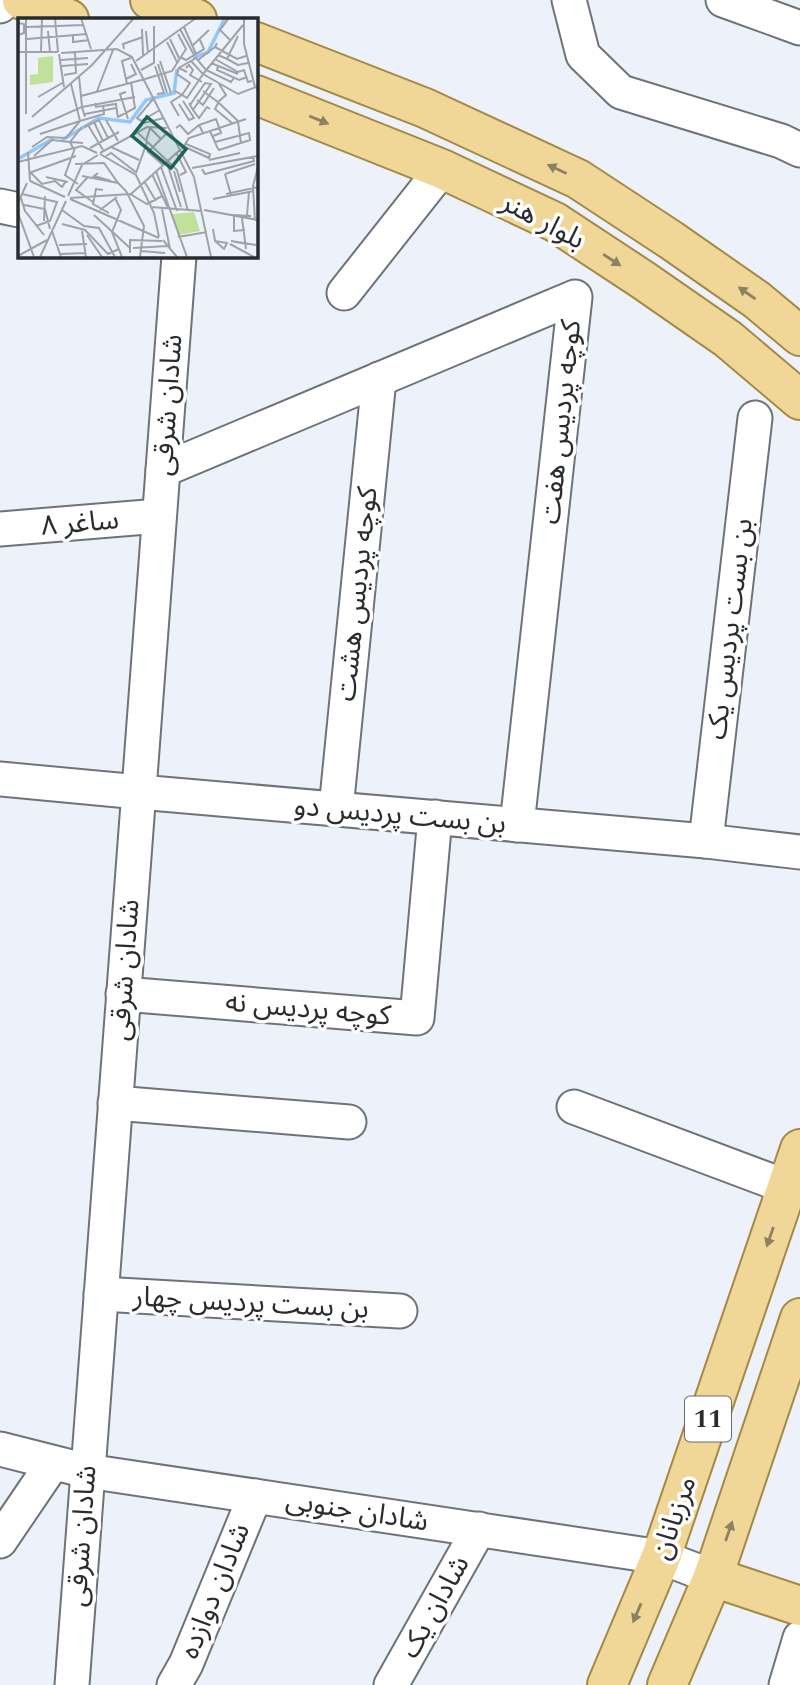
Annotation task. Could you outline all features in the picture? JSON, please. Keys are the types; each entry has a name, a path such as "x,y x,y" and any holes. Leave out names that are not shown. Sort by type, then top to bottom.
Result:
{"main road":[{"path":"22,0 67,18"},
{"path":"150,0 195,18"},
{"name":"بلوار هنر","path":"257,42 425,108 578,179 747,292 800,336"},
{"name":"بلوار هنر","path":"257,95 442,169 555,222 728,339 800,400"},
{"name":"مرزبانان","path":"607,1685 661,1557 800,1149"},
{"name":"مرزبانان","path":"667,1685 713,1577 800,1318"},
{"path":"713,1577 800,1606"}],"street":[{"path":"0,6 1,0"},
{"path":"569,0 583,55 621,92 781,141 800,150"},
{"path":"723,0 800,28"},
{"path":"345,293 442,169"},
{"path":"0,206 18,210"},
{"name":"شادان شرقی","path":"72,1685 179,257"},
{"name":"کوچه پردیس هفت","path":"163,470 575,297 517,825"},
{"name":"کوچه پردیس هشت","path":"335,809 379,379"},
{"name":"بن بست پردیس یک","path":"706,841 755,418"},
{"name":"ساغر ٨","path":"0,529 159,516"},
{"name":"بن بست پردیس دو","path":"0,779 706,841 800,852"},
{"name":"کوچه پردیس نه","path":"123,994 417,1018 435,817"},
{"path":"115,1103 349,1122"},
{"path":"574,1107 788,1187"},
{"name":"بن بست پردیس چهار","path":"101,1294 400,1311"},
{"name":"شادان جنوبی","path":"0,1449 87,1471 661,1557 713,1577"},
{"path":"0,1541 52,1463"},
{"name":"شادان دوازده","path":"174,1685 186,1664 255,1496"},
{"name":"شادان یک","path":"391,1685 479,1529"},
{"path":"786,1685 800,1638"}]}
